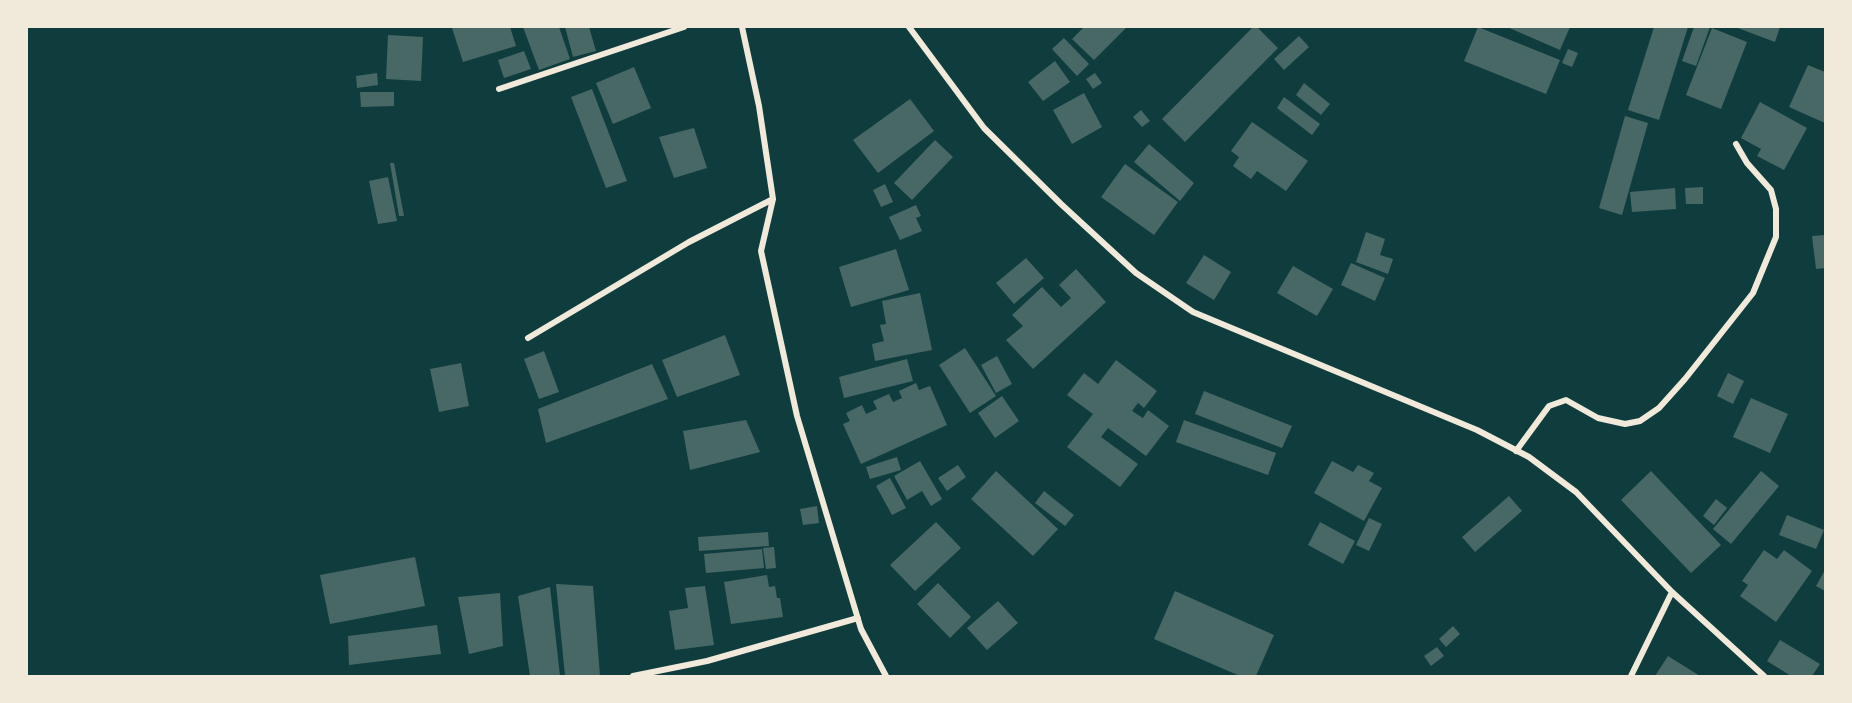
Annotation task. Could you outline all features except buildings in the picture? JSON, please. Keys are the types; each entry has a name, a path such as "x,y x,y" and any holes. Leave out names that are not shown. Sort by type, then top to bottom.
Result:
{"street":[{"path":"499,89 684,27"},
{"path":"742,27 759,106 773,200 761,251 797,416 858,618 886,676"},
{"path":"909,27 984,128 1061,204 1136,273 1192,312 1477,430 1516,451 1576,492 1672,592 1764,676"},
{"path":"1516,451 1549,406 1566,400 1598,418 1625,424 1640,421 1659,408 1685,379 1753,293 1776,237 1776,209 1771,190 1747,163 1736,144"},
{"path":"528,338 689,242 773,200"},
{"path":"1631,676 1672,592"},
{"path":"633,676 707,661 858,618"}]}
